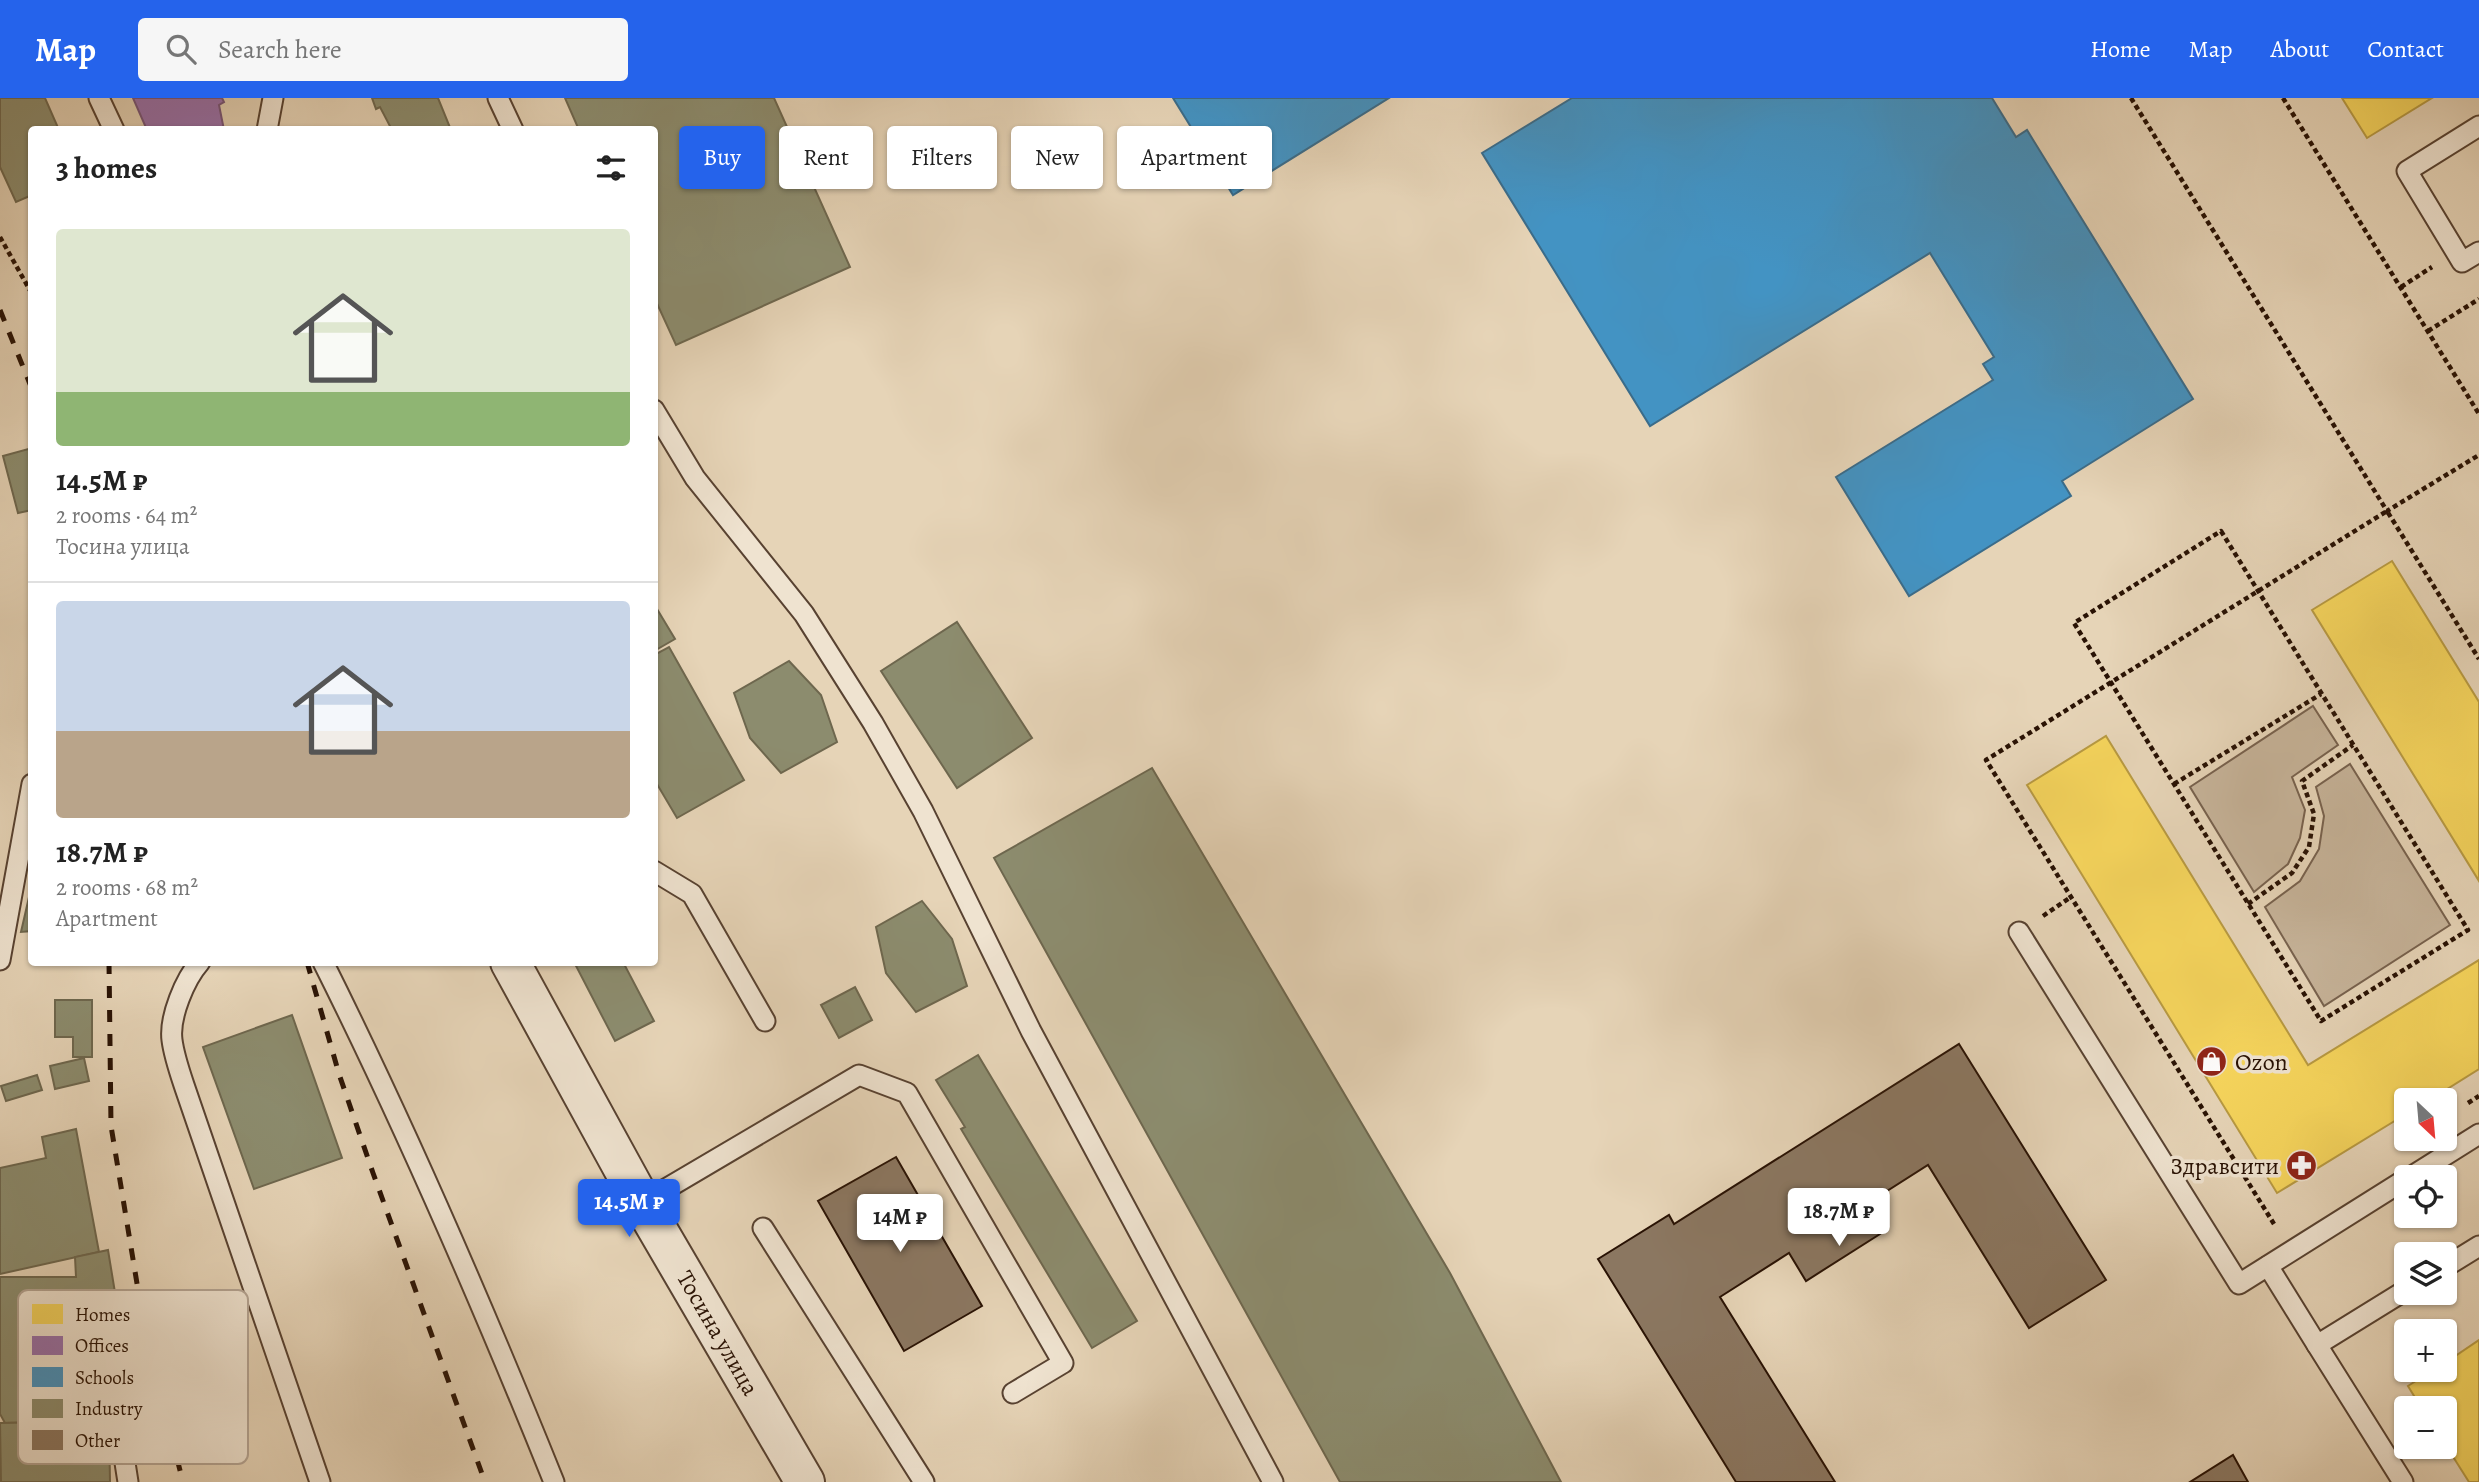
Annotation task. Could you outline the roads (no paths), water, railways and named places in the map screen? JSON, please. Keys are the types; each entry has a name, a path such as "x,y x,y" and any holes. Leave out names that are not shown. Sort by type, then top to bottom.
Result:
{"street":[{"name":"Тосина улица","path":"512,966 642,1203 805,1482"}],"lane":[{"path":"99,98 112,126"},
{"path":"268,126 273,98"},
{"path":"498,98 511,126"},
{"path":"2479,126 2407,171 2462,262 2479,252"},
{"path":"658,417 695,478 804,614 873,723 923,811 1031,1031 1273,1482"},
{"path":"0,960 28,805"},
{"path":"658,873 692,894 765,1021"},
{"path":"2019,932 2239,1284 2394,1187"},
{"path":"197,966 190,974 177,1006 171,1038 185,1088 320,1482"},
{"path":"325,966 371,1059 481,1301 554,1482"},
{"path":"642,1203 859,1075 907,1093 1063,1363 1013,1393"},
{"path":"2429,1165 2479,1134"},
{"path":"763,1227 924,1482"},
{"path":"2457,1260 2479,1246"},
{"path":"2268,1266 2403,1482"},
{"path":"2317,1345 2394,1297"},
{"path":"125,1464 128,1482"}],"railway":[{"path":"0,310 28,379"},
{"path":"109,966 111,1126 138,1290"},
{"path":"308,966 339,1074 485,1482"},
{"path":"178,1464 183,1482"}],"place":[{"name":"Ozon","path":"2212,1062"},
{"name":"Здравсити","path":"2302,1166"}]}
